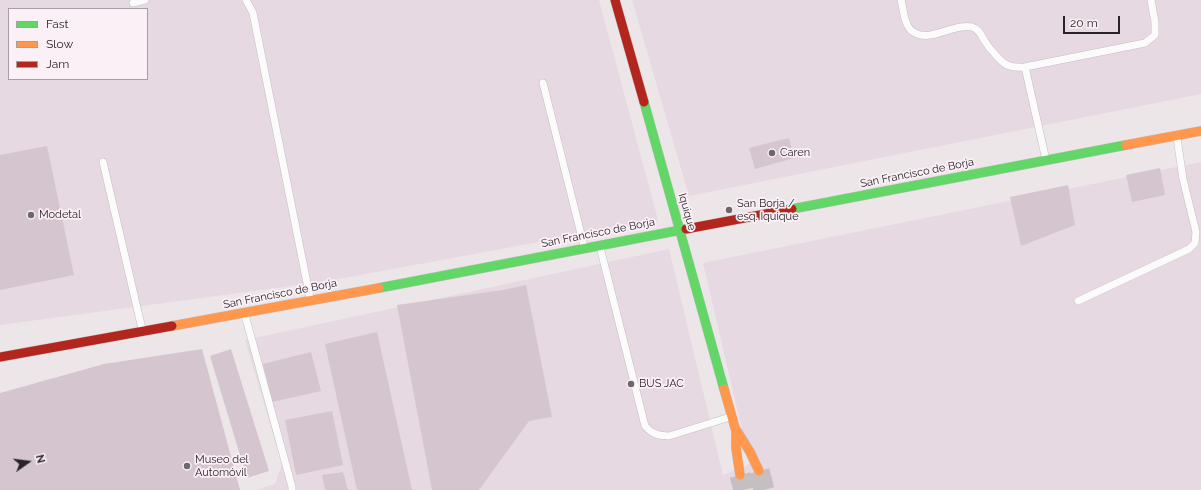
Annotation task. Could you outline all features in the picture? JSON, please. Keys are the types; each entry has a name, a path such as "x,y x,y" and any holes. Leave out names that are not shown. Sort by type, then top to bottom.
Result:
{"street":[{"name":"Iquique","path":"615,0 736,431 737,462 740,475"},
{"name":"San Francisco de Borja","path":"0,357 245,313 1201,131"},
{"name":"Iquique","path":"736,431 750,452 759,471"}],"lane":[{"path":"133,3 145,0"},
{"path":"246,0 253,13 310,300"},
{"path":"901,0 908,27 915,33 925,36 966,26 974,27 978,30 985,43 1003,64 1014,67 1025,67 1145,43 1155,35 1156,22 1151,0"},
{"path":"1025,67 1046,160"},
{"path":"543,83 584,248"},
{"path":"1078,301 1189,248 1194,243 1196,232 1183,179 1177,136"},
{"path":"103,162 142,331"},
{"path":"599,245 645,426 649,431 661,436 669,436 732,416"},
{"path":"245,313 292,490"}],"shaded area":[{"path":"0,0 599,0 658,220 328,281 0,325"},
{"path":"632,0 1201,0 1201,94 689,196"},
{"path":"1201,162 1201,490 256,490 275,484 282,464 245,340 669,249 723,475 750,464 703,263"}],"building":[{"name":"Caren","path":"789,138 794,158 755,169 749,148"},
{"name":"Modetal","path":"47,146 74,275 0,290 0,155"},
{"path":"1160,168 1165,195 1132,202 1126,175"},
{"path":"1068,185 1075,225 1021,246 1010,197"},
{"path":"526,285 552,417 529,421 479,490 432,490 397,305 503,290"},
{"path":"377,332 412,490 357,490 325,344"},
{"path":"202,349 240,490 0,490 0,393 104,364"},
{"path":"231,349 269,471 247,478 210,356"},
{"path":"311,352 321,391 272,402 263,364"},
{"path":"332,411 343,465 296,475 285,420"},
{"path":"343,472 348,490 325,490 322,475"}],"tunnel":[{"path":"759,471 764,490"},
{"path":"740,475 744,490"}],"traffic: fast":[{"path":"644,102 724,389"},
{"path":"792,209 1126,145"},
{"path":"379,288 686,229"}],"traffic: slow":[{"path":"1126,145 1201,131"},
{"path":"172,326 379,288"},
{"path":"724,389 736,431 736,448 740,475"},
{"path":"737,431 750,452 759,471"}],"traffic: jam":[{"path":"615,0 644,102"},
{"path":"686,229 792,209"},
{"path":"0,357 172,326"}],"place":[{"name":"Caren","path":"772,153"},
{"name":"San Borja / esq. Iquique","path":"729,210"},
{"name":"Modetal","path":"31,215"},
{"name":"BUS JAC","path":"631,384"},
{"name":"Museo del Automóvil","path":"187,466"}]}
